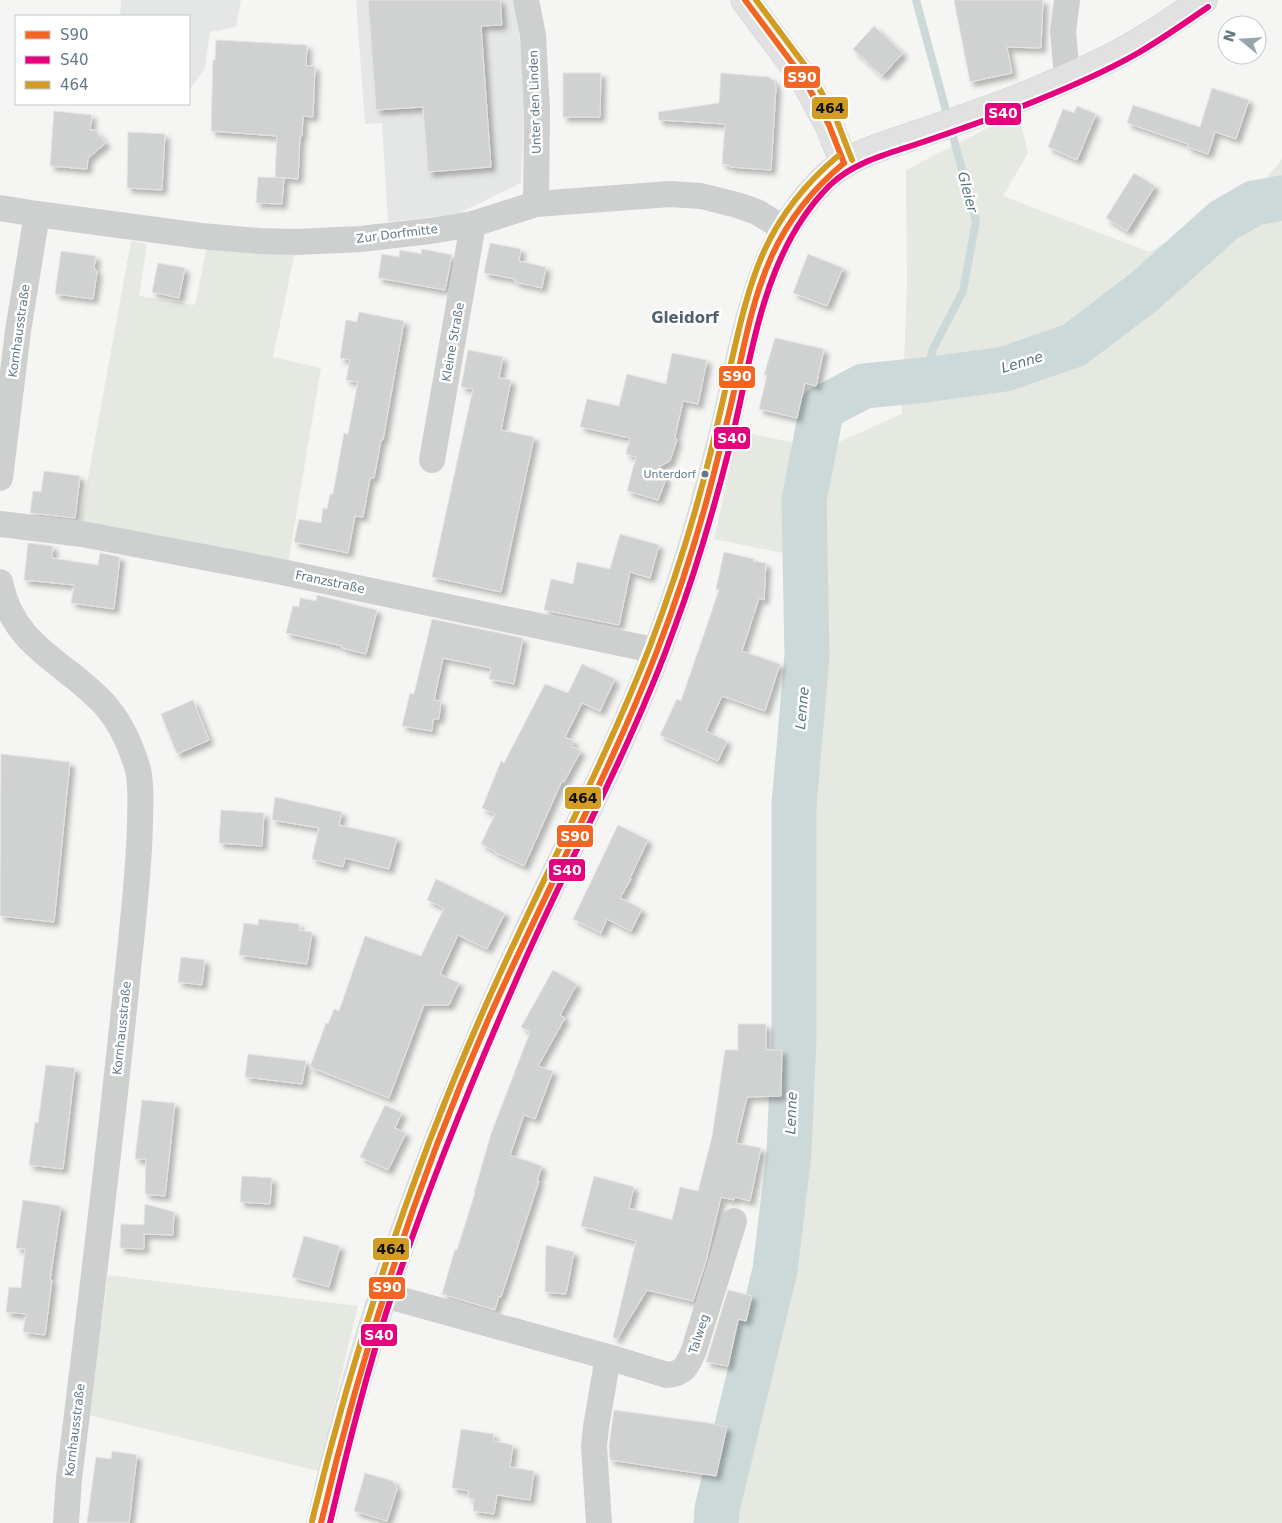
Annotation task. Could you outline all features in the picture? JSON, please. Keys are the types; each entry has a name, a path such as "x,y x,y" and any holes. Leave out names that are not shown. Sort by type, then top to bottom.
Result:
{"main road":[{"path":"745,0 804,79 830,126 844,163"},
{"path":"321,1523 333,1466 354,1389 426,1170 481,1036 518,953 599,784 658,650 699,529 755,298 768,262 785,229 808,197 827,176 844,163 882,146 980,113 1108,59 1146,38 1203,0"}],"street":[{"name":"Unter den Linden","path":"526,0 532,35 537,110 536,204"},
{"path":"1067,0 1063,31 1067,77"},
{"name":"Zur Dorfmitte","path":"0,208 201,236 297,242 383,237 473,224 536,204 688,194 714,199 757,212 785,229"},
{"name":"Kornhausstraße","path":"0,478 9,331 37,214"},
{"name":"Kleine Straße","path":"432,460 473,224"},
{"name":"Franzstraße","path":"0,524 92,535 277,571 658,650"},
{"name":"Kornhausstraße","path":"0,582 4,600 19,628 39,649 106,706 120,727 130,748 138,770 141,788 140,862 107,1177 69,1479 66,1523"},
{"name":"Talweg","path":"384,1295 667,1375 682,1372 694,1350 734,1221"},
{"path":"599,1523 594,1446 608,1357"}],"shaded area":[{"path":"121,0 241,0 236,27 210,32 205,68 192,87 190,87 190,15 120,15"},
{"path":"356,0 515,0 525,83 521,183 457,214 388,222 382,123 365,124"},
{"path":"1018,112 1028,153 1003,196 1150,252 1267,177 1282,159 1282,1523 716,1523 797,1250 809,1000 797,832 826,562 714,539 738,431 823,449 902,414 907,282 906,170"},
{"path":"131,241 147,244 139,296 195,305 207,246 295,252 273,357 321,368 288,564 80,522"},
{"path":"108,1275 358,1306 318,1471 89,1415"}],"building":[{"path":"368,0 500,0 502,25 481,26 491,167 428,172 423,107 376,110"},
{"path":"954,0 1043,0 1041,48 1007,47 1012,73 970,82"},
{"path":"874,26 903,53 882,76 853,49"},
{"path":"216,40 307,45 306,66 315,66 313,117 303,116 298,179 275,177 277,136 211,131 213,60 215,60"},
{"path":"563,73 601,73 600,117 563,117"},
{"path":"721,73 769,77 774,81 776,87 771,170 730,167 730,165 722,164 725,124 659,120 658,112 719,103"},
{"path":"1212,88 1249,100 1236,139 1215,132 1208,154 1187,147 1188,144 1127,123 1133,105 1200,127"},
{"path":"1077,106 1096,114 1077,160 1048,147 1063,109 1074,113"},
{"path":"54,111 92,115 90,130 95,130 106,143 88,158 87,169 50,166"},
{"path":"128,132 165,134 162,190 127,188"},
{"path":"1134,173 1155,186 1127,231 1106,218"},
{"path":"258,177 284,178 282,204 256,203"},
{"path":"490,243 521,249 519,261 546,267 542,288 515,282 515,279 484,273"},
{"path":"422,249 452,255 445,290 378,278 382,254 399,257 400,250 421,254"},
{"path":"61,251 96,256 94,267 97,272 93,299 55,294"},
{"path":"808,254 843,268 827,306 793,293"},
{"path":"158,263 185,268 179,298 152,292"},
{"path":"359,312 404,321 383,440 381,440 374,478 370,478 363,517 355,516 348,553 294,542 299,519 321,523 323,508 327,509 330,494 333,494 344,433 348,434 358,382 346,380 350,360 340,358 346,320 357,322"},
{"path":"775,338 824,349 816,386 805,383 797,418 759,409 767,375 764,375"},
{"path":"468,350 503,357 499,378 511,380 501,430 534,437 501,592 432,577 473,389 461,387"},
{"path":"672,353 707,360 698,404 683,401 675,437 677,440 670,461 659,467 666,479 658,500 627,491 636,457 626,454 630,438 580,427 587,399 619,406 627,374 666,384"},
{"path":"44,471 80,476 75,518 30,513 33,491 41,492"},
{"path":"620,534 659,545 650,578 630,572 619,625 544,610 551,579 573,584 577,562 610,569"},
{"path":"28,543 53,546 52,558 98,565 100,553 120,557 114,609 71,603 74,585 24,580"},
{"path":"724,552 766,563 764,600 759,598 742,651 780,664 765,711 722,696 706,731 727,741 718,761 660,735 677,699 681,701 719,590 716,589"},
{"path":"317,595 377,610 366,654 342,648 342,646 286,633 293,606 299,607 300,598 316,601"},
{"path":"432,619 523,638 514,684 489,679 491,668 443,658 434,700 441,701 439,719 433,719 432,731 402,726 410,693 414,694"},
{"path":"582,664 615,679 600,711 582,703 565,737 574,741 571,746 581,751 564,782 562,781 524,866 481,844 495,814 482,808 501,761 504,763 545,684 568,693"},
{"path":"193,700 209,740 177,754 161,714"},
{"path":"1,754 70,762 54,922 0,916"},
{"path":"275,797 342,812 339,825 397,838 389,869 345,858 343,867 312,859 319,828 272,820"},
{"path":"221,810 264,813 262,846 219,843"},
{"path":"618,825 648,840 631,879 620,898 642,909 631,931 607,919 601,933 573,919"},
{"path":"436,879 505,913 487,949 458,935 440,974 459,983 449,1005 424,1005 389,1098 310,1067 326,1023 328,1024 334,1009 339,1011 365,936 421,956 444,908 427,900"},
{"path":"259,919 299,924 299,930 312,932 307,964 239,955 244,923 258,925"},
{"path":"181,957 205,960 202,985 178,982"},
{"path":"553,970 577,984 560,1015 565,1018 538,1066 553,1071 535,1119 524,1115 510,1155 542,1166 537,1181 539,1181 495,1310 442,1294 455,1249 457,1250 475,1193 491,1134 530,1032 521,1027"},
{"path":"738,1024 766,1024 766,1050 782,1050 781,1096 747,1097 736,1143 761,1148 750,1201 735,1197 734,1200 721,1197 706,1261 693,1301 647,1290 617,1339 613,1337 636,1241 581,1226 594,1176 634,1187 629,1208 672,1220 680,1187 698,1191 712,1137 725,1050 738,1050"},
{"path":"248,1054 306,1061 302,1084 245,1077"},
{"path":"46,1065 75,1068 63,1169 29,1165 35,1122 38,1123"},
{"path":"142,1100 175,1103 165,1196 145,1194 146,1159 135,1159"},
{"path":"385,1105 402,1113 395,1128 406,1133 388,1170 360,1157"},
{"path":"242,1176 272,1178 270,1204 240,1202"},
{"path":"23,1200 61,1206 50,1280 52,1280 45,1335 23,1332 26,1314 6,1312 9,1287 21,1288 25,1249 16,1248"},
{"path":"145,1204 174,1212 173,1235 144,1234 144,1249 120,1248 121,1224 144,1225"},
{"path":"304,1236 340,1246 329,1287 292,1277"},
{"path":"546,1245 574,1252 566,1294 545,1292"},
{"path":"728,1290 752,1296 746,1321 738,1319 728,1366 706,1362"},
{"path":"614,1410 727,1427 716,1476 610,1460 609,1446"},
{"path":"461,1429 494,1434 493,1441 513,1445 510,1467 534,1471 530,1500 497,1495 494,1514 473,1511 474,1499 468,1498 469,1491 452,1488"},
{"path":"112,1451 137,1455 129,1523 87,1523 96,1457 111,1459"},
{"path":"365,1473 393,1481 397,1489 387,1521 354,1511"}],"waterway":[{"name":"Gleier","path":"916,0 976,221 963,291 933,349 925,380"},
{"name":"Lenne","path":"716,1523 717,1509 775,1270 789,1153 794,1037 794,805 807,656 804,500 822,408 864,386 1005,369 1074,345 1145,291 1223,221 1254,203 1282,198"}],"transit line":[{"name":"S90","path":"745,0 804,79 829,125 844,163"},
{"name":"464","path":"756,0 812,75 837,121 852,160"},
{"name":"S40","path":"330,1523 357,1414 388,1307 434,1179 467,1094 521,969 639,715 682,606 719,489 763,306 789,241 807,212 830,185 851,170 886,154 1010,111 1092,77 1147,48 1208,7"},
{"name":"464","path":"312,1521 328,1456 365,1328 385,1265 430,1139 481,1016 611,740 650,646 667,599 704,479 737,336 753,278 777,227 793,203 813,179 838,156"},
{"name":"S90","path":"321,1523 354,1394 373,1331 393,1267 438,1143 488,1020 618,744 657,651 674,604 711,485 732,403 753,308 762,281 772,255 785,231 820,185 844,163"}],"place":[{"name":"Unterdorf","path":"705,474"}],"district":[{"name":"Gleidorf","path":"685,318"}]}
